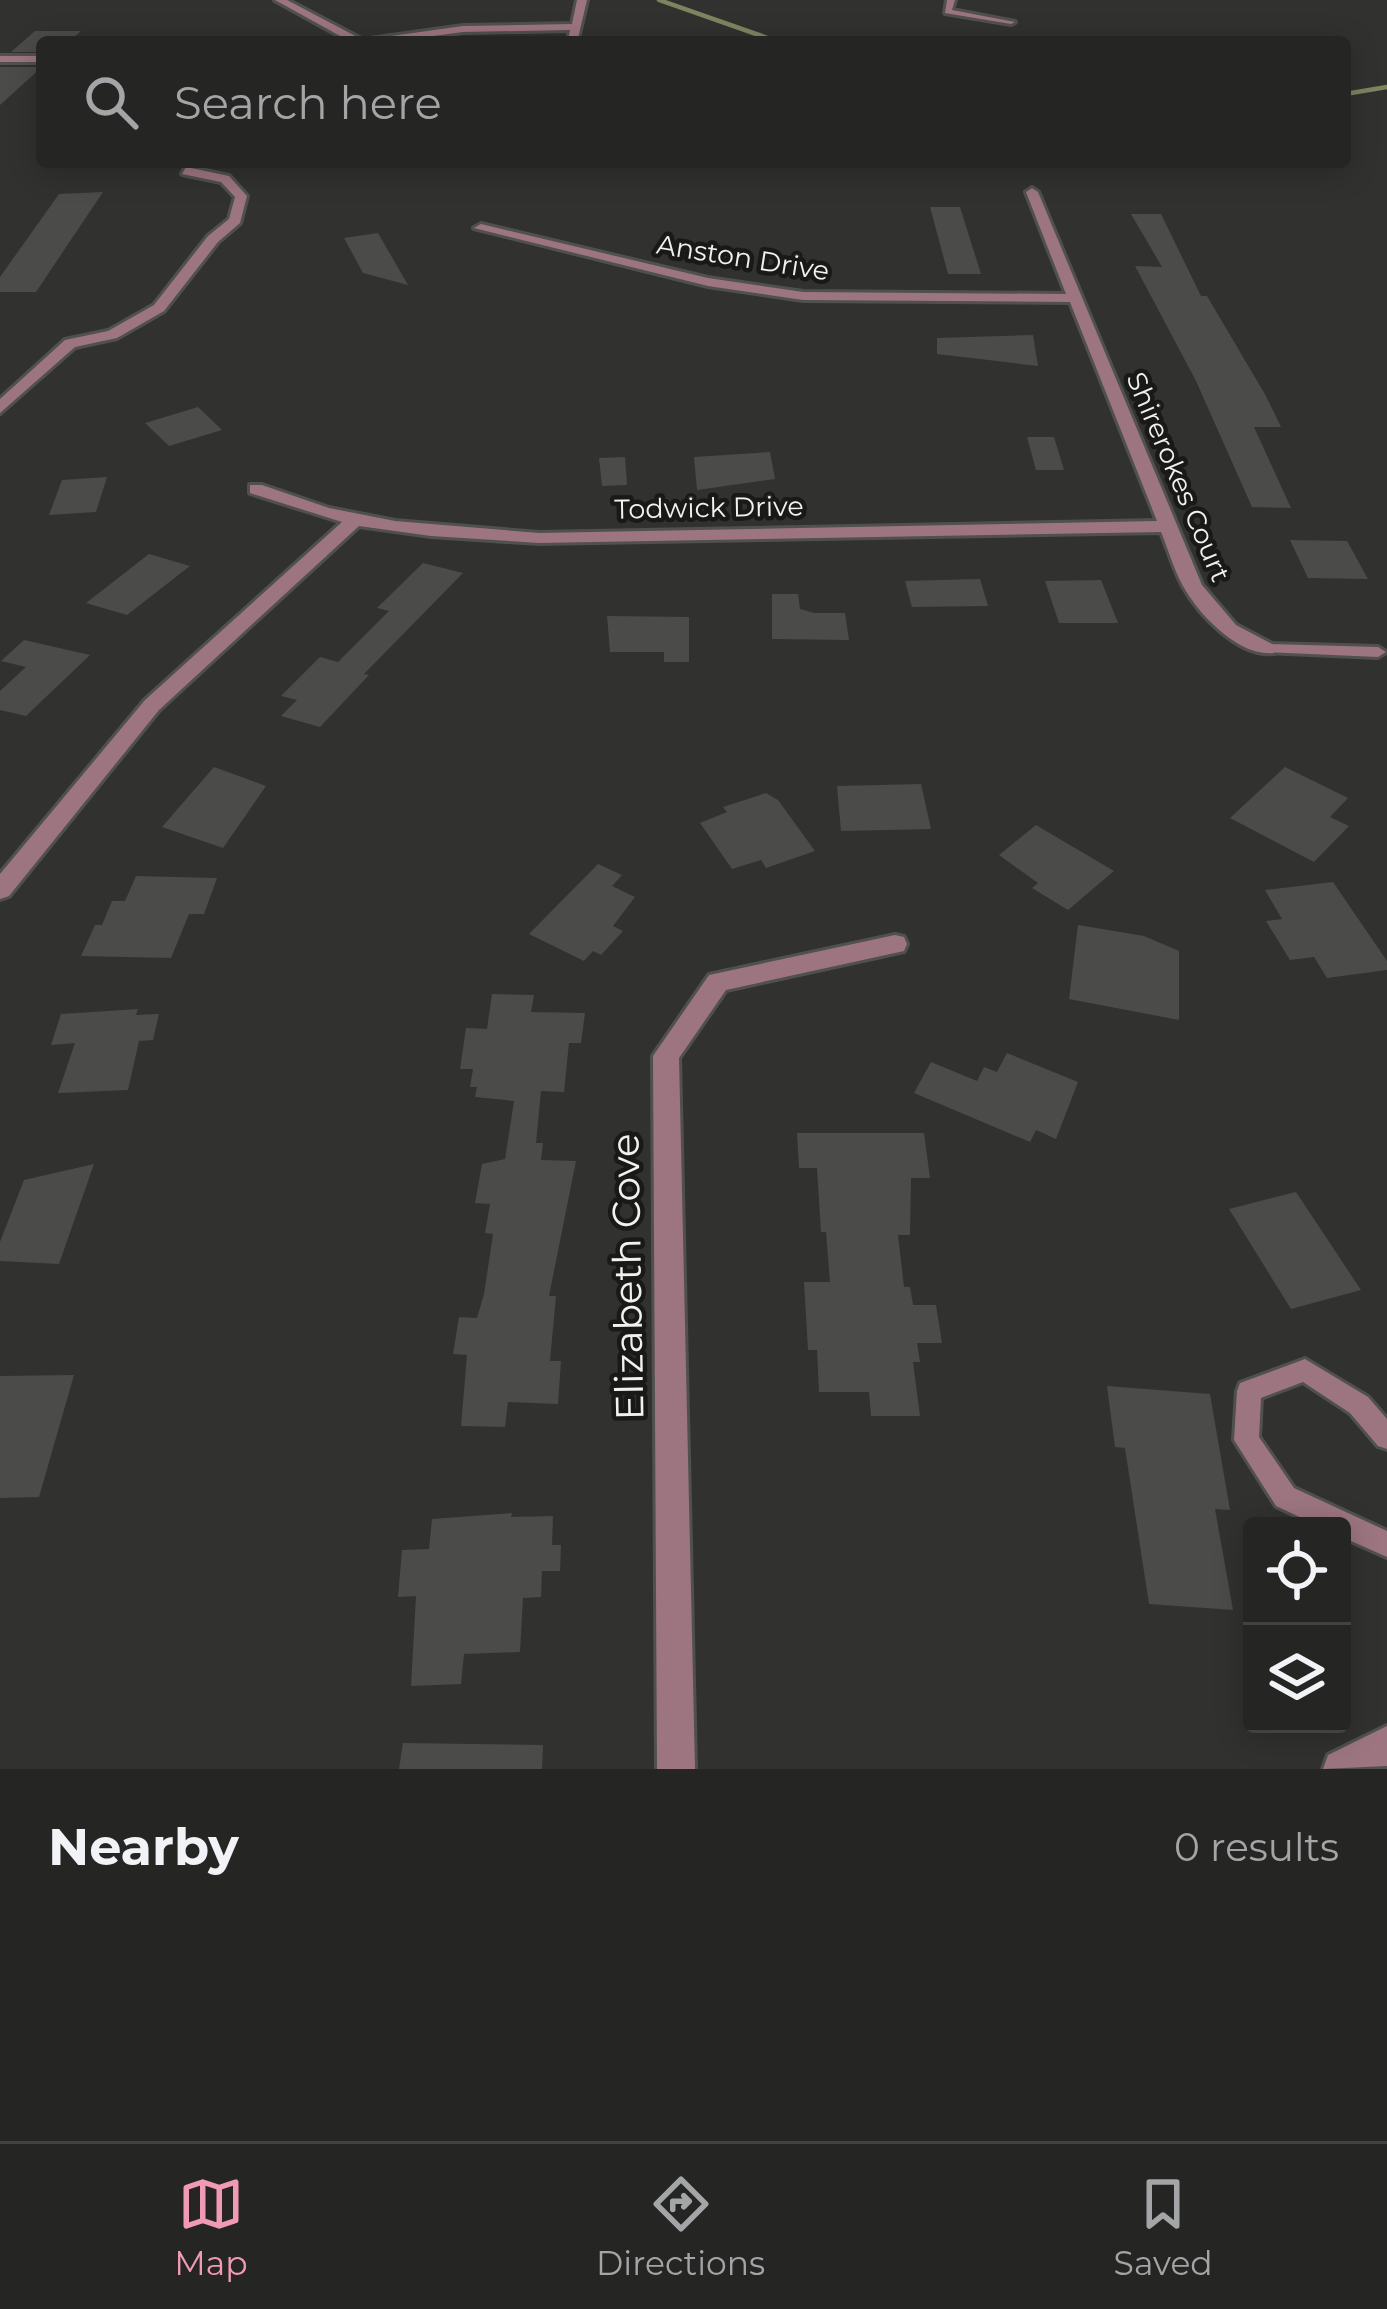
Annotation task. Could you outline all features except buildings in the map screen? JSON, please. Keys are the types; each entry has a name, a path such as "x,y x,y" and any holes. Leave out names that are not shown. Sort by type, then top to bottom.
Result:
{"street":[{"path":"280,0 350,36"},
{"path":"573,36 582,0"},
{"path":"409,36 463,29 575,28"},
{"path":"0,59 36,59"},
{"path":"0,408 70,344 112,335 159,308 213,238 236,220 241,196 225,179 186,171"},
{"name":"Shirerokes Court","path":"1032,192 1203,603 1229,629 1268,649"},
{"name":"Anston Drive","path":"481,228 708,282 802,296 1073,298"},
{"name":"Todwick Drive","path":"256,488 298,507 355,520 443,533 539,538 1168,526"},
{"path":"0,890 152,705 355,520"},
{"name":"Elizabeth Cove","path":"676,1769 666,1056 718,982 895,944"},
{"path":"1342,1769 1387,1744"}],"lane":[{"path":"951,0 949,10 958,16 1012,22"},
{"path":"1268,649 1378,652"},
{"path":"1387,1437 1359,1405 1306,1370 1249,1391 1246,1440 1285,1497 1387,1544"}],"waterway":[{"path":"659,0 762,36"},
{"path":"1351,93 1387,87"}]}
